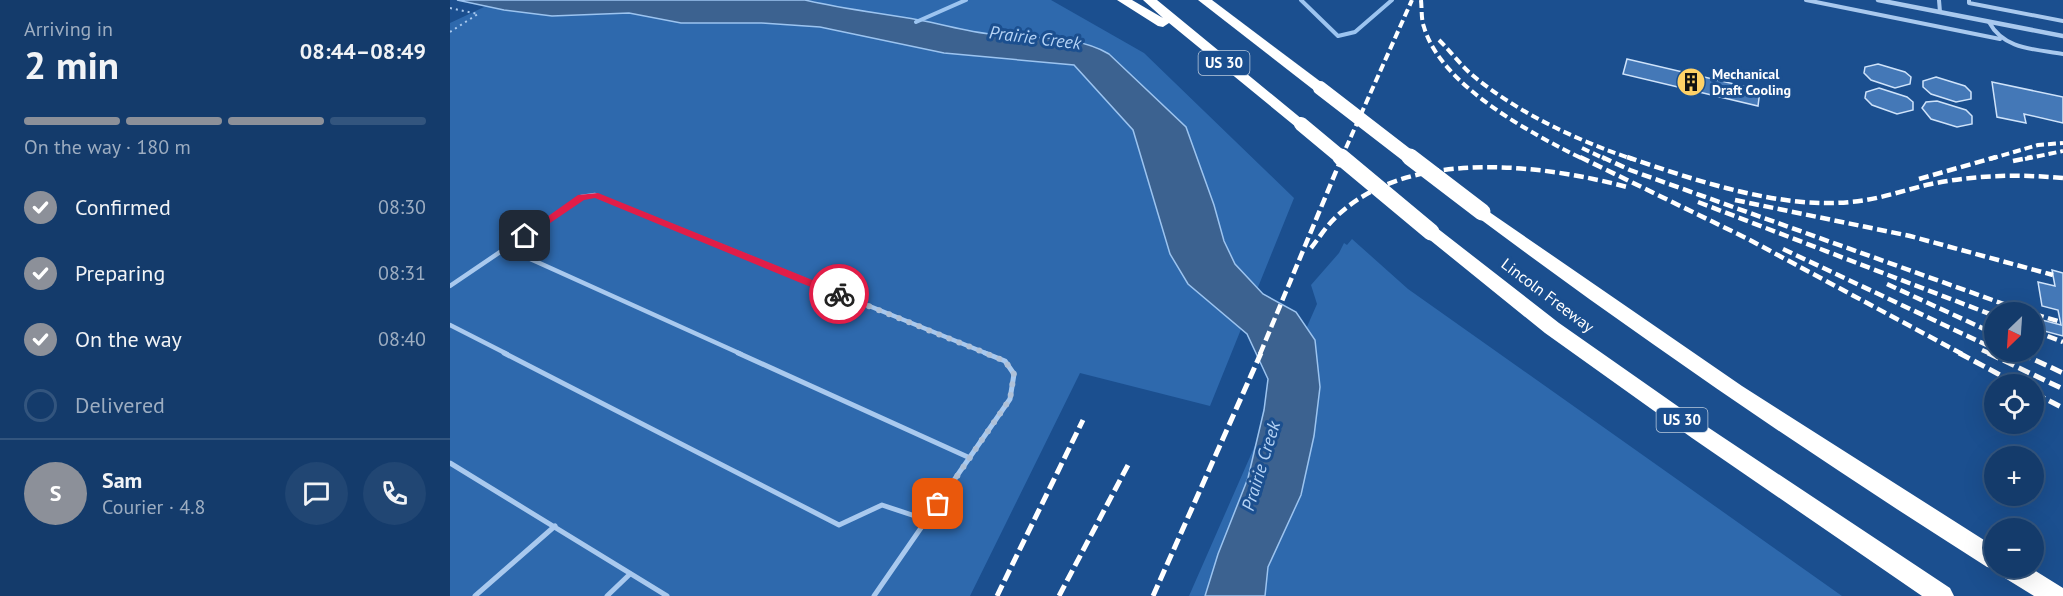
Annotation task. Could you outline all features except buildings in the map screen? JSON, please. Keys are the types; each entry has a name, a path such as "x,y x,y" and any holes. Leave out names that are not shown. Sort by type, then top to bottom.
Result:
{"highway":[{"path":"1123,0 1207,49"},
{"name":"Lincoln Freeway","path":"1149,0 1431,232 1552,328 1699,432 1942,596"},
{"name":"Lincoln Freeway","path":"1204,0 1586,290 1736,394 1984,552"},
{"path":"2026,578 2055,596"}],"street":[{"path":"1878,0 2063,36"}],"lane":[{"path":"1806,0 2063,54"},
{"path":"1939,0 1940,12"},
{"path":"1969,0 1969,3 2063,21"},
{"path":"1989,22 1993,33 2000,39"},
{"path":"450,286 581,197 595,195 1005,361 1014,374 1010,399 874,596"},
{"path":"506,248 970,458"},
{"path":"450,325 839,525 882,506 927,520"},
{"path":"450,463 667,596"},
{"path":"475,596 555,526"},
{"path":"607,596 630,573"}],"path":[{"path":"450,8 478,14 450,32"}],"shaded area":[{"path":"499,0 1051,0 1144,53 1294,198 1210,406 1080,373 970,596 450,596 450,23"},
{"path":"1352,239 1408,289 1842,596 1189,596 1317,304 1311,285 1339,253 1344,243 1347,245"}],"water":[{"name":"Prairie Creek","path":"457,0 805,0 983,33 1067,40 1082,43 1109,54 1186,127 1214,205 1224,241 1235,264 1263,294 1296,312 1315,340 1320,387 1314,436 1301,495 1268,567 1265,596 1205,596 1218,554 1248,478 1264,410 1268,379 1247,334 1188,284 1170,254 1133,130 1074,65 944,53 820,27 762,23 681,23 629,13 552,16 504,10"}],"waterway":[{"path":"916,22 966,0"},
{"path":"1301,0 1338,36 1355,32 1392,0"}],"railway":[{"path":"1341,159 1412,0"},
{"path":"1421,0 1424,27 1434,49 1449,69 1468,88 1515,122 1583,159"},
{"path":"1439,40 1471,74 1507,101 1568,134 1632,159"},
{"path":"1990,159 2038,145 2063,143"},
{"path":"1582,148 1605,159"},
{"path":"2025,159 2063,151"},
{"path":"1260,354 1342,157"},
{"path":"1580,157 1748,239 1962,354"},
{"path":"1602,157 1630,170 1998,302"},
{"path":"1627,157 1737,191 1766,197 1823,203 1871,199 1931,184 1980,177 2063,178"},
{"path":"1919,179 1996,157"},
{"path":"2013,161 2032,157"},
{"path":"1311,248 1337,216 1366,194 1400,180 1437,171 1476,167 1516,168 1555,172 1627,187"},
{"path":"1735,200 1910,236 2053,275"},
{"path":"1698,202 1984,312"},
{"path":"1783,249 1984,344"},
{"path":"1887,284 1984,329"},
{"path":"2044,317 2061,322"},
{"path":"2044,335 2063,342"},
{"path":"1153,596 1261,353"},
{"path":"1959,353 1998,374"},
{"path":"2007,362 2063,389"},
{"path":"2039,362 2063,373"},
{"path":"2044,398 2063,408"},
{"path":"997,596 1083,420"},
{"path":"1059,596 1128,465"}],"way so far":[{"path":"839,294 1005,361 1014,374 1010,399 938,504"}],"place":[{"name":"Mechanical Draft Cooling","path":"1691,82"}],"route":[{"path":"525,236 581,197 595,195 839,294"}]}
